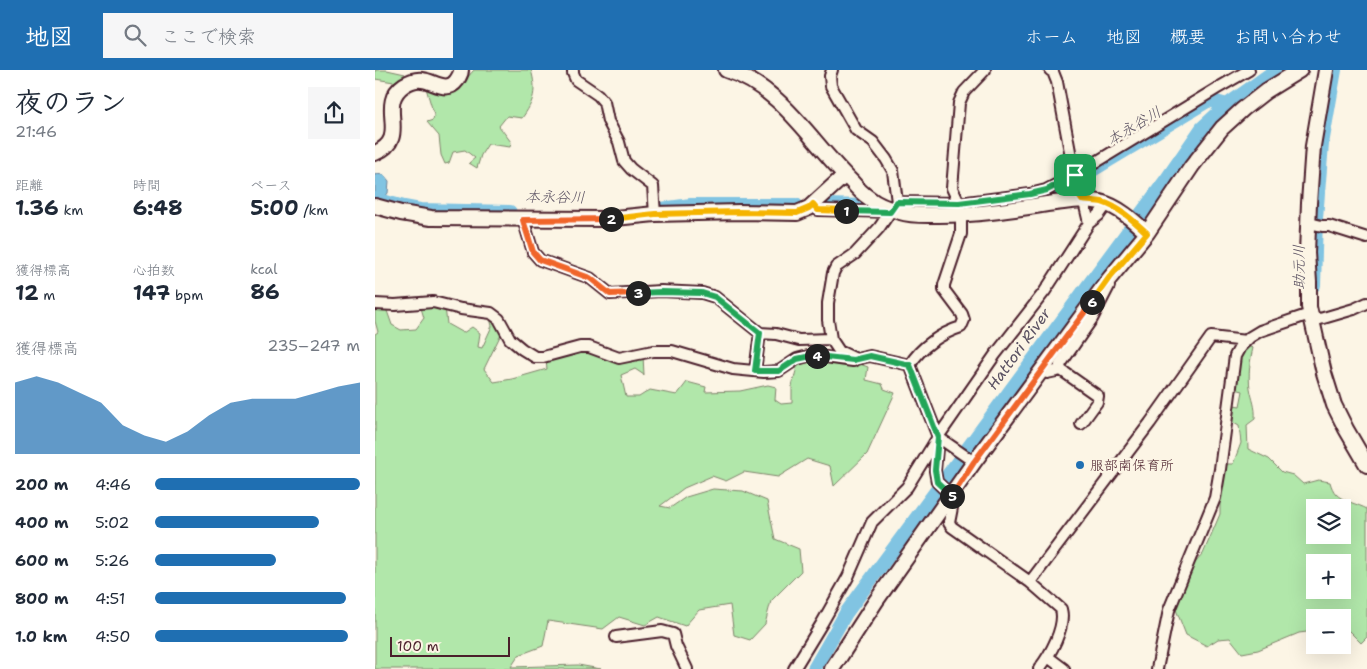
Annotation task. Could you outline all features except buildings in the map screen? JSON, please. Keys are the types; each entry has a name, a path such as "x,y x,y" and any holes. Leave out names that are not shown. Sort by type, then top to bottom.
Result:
{"main road":[{"path":"375,153 382,150 391,138 393,128 389,111 394,95 402,86 412,81 422,80 447,87 454,84 461,74 461,70"},
{"path":"726,70 743,77 779,101 868,198 902,213 917,215 960,209 981,214 1080,197 1107,204 1144,230"},
{"path":"831,669 948,493 1192,166 1222,128 1243,109 1266,91 1300,70"},
{"path":"1326,70 1313,146 1315,225 1307,253 1324,373 1335,406 1367,465"},
{"path":"375,206 431,218 523,220 605,219 655,214 797,213 809,208 845,175"}],"street":[{"path":"573,70 576,80 598,95 604,102 608,121 619,142 624,161 653,186 655,214"},
{"path":"831,70 831,86 856,130 873,142 893,171 893,208 879,228 855,254 836,267 833,273 828,303 831,339 839,351 856,359"},
{"path":"910,365 914,358 937,337 949,330 961,327 964,320 962,314 944,290 961,234 960,209 952,188 959,103 964,92 985,70"},
{"path":"1050,70 1053,72 1057,82 1075,175 1089,223"},
{"path":"960,209 1047,190 1249,70"},
{"path":"813,204 818,210 893,208"},
{"path":"794,669 823,624 848,578 872,522 907,487 938,437 995,355 1045,291 1089,223 1099,215 1107,204"},
{"path":"523,220 533,252 540,260 590,278 610,294 702,293 715,297 760,333 775,334 799,340 831,339"},
{"path":"1315,225 1329,226 1367,238"},
{"path":"1061,370 1060,365 1092,319 1111,284 1109,278"},
{"path":"375,304 395,305 433,302 461,309 491,313 499,319 510,339 521,349 535,357 543,357 580,347 589,347 619,358 653,350 672,351 733,369 755,371 779,371 797,359 811,356 853,360 870,356 910,365"},
{"path":"1157,669 1169,610 1215,498 1235,356 1240,347 1260,331 1304,316 1316,318 1355,309 1367,303"},
{"path":"755,371 760,333"},
{"path":"1030,582 1150,423 1211,338 1246,341"},
{"path":"910,365 938,437 935,470 937,482 953,501 949,523 1030,582 1061,609 1063,616 1061,628 1048,657 1039,669"},
{"path":"1042,368 1047,373 1061,370 1098,396 1097,402 1081,424"},
{"path":"938,437 972,461"},
{"path":"616,637 662,631 673,634 676,646 687,669"},
{"path":"1048,657 1064,669"}],"green space":[{"path":"375,70 387,70 405,74 394,82 375,79"},
{"path":"474,70 531,70 534,84 532,101 522,118 507,116 499,126 511,142 510,147 488,144 481,155 477,168 469,163 475,158 465,150 453,152 449,163 445,164 441,155 439,136 427,122 433,120 434,115 426,88 446,94 456,90"},
{"path":"445,307 447,324 463,333 472,327 480,333 478,347 482,348 492,326 490,318 496,321 502,332 484,369 494,382 547,369 546,359 578,350 643,355 644,375 635,369 621,375 626,397 639,397 650,390 677,395 687,382 706,387 705,392 740,391 768,385 776,387 775,400 781,404 792,403 792,386 798,363 816,359 860,364 868,367 866,380 882,384 884,389 895,393 867,454 834,486 830,466 807,459 778,477 744,472 726,481 712,476 684,488 660,506 670,508 686,497 713,489 743,491 767,501 775,539 799,549 801,571 771,601 765,624 750,640 734,635 730,605 699,610 685,626 659,617 645,625 619,617 603,629 548,621 543,646 519,655 511,667 578,665 601,669 375,669 375,334 378,332 375,321 375,308 386,308 392,325 401,330 416,329 424,318 421,308"},
{"path":"1247,346 1253,348 1249,378 1255,419 1247,425 1248,449 1269,459 1282,472 1293,475 1303,484 1318,480 1330,482 1334,491 1343,499 1306,499 1306,544 1351,544 1351,503 1367,509 1367,637 1361,643 1351,633 1351,609 1306,609 1306,632 1299,633 1258,650 1242,653 1230,638 1218,639 1207,646 1186,635 1175,607 1194,564 1203,554 1220,514 1220,496 1227,464 1233,464 1241,443 1239,426 1232,422 1234,405 1240,406 1243,391 1235,389 1239,359"}],"water":[{"path":"375,174 384,175 389,181 388,193 385,197 375,194"}],"waterway":[{"name":"Hattori River","path":"814,669 846,613 1166,180 1202,128 1227,105 1276,70"},
{"name":"助元川","path":"1314,285 1316,218 1322,144 1335,70"},
{"name":"本永谷川","path":"912,207 953,209 1034,200 1081,177 1209,100 1227,105"},
{"name":"本永谷川","path":"375,199 420,210 510,212"},
{"name":"本永谷川","path":"661,209 691,205 796,205"},
{"name":"本永谷川","path":"826,205 865,206"}],"place":[{"name":"服部南保育所","path":"1080,465"}],"route":[{"path":"1075,175 1078,194 1082,200 1099,202 1115,208 1147,233 1109,278 951,496 937,482 935,470 938,437 910,365 870,356 853,360 811,356 797,359 779,371 755,371 760,333 715,297 702,293 610,294 590,278 540,260 533,252 523,220 605,219 655,214 797,213 809,208 813,204 818,210 890,212 897,202 959,203 1030,194 1047,190 1075,175"}]}
